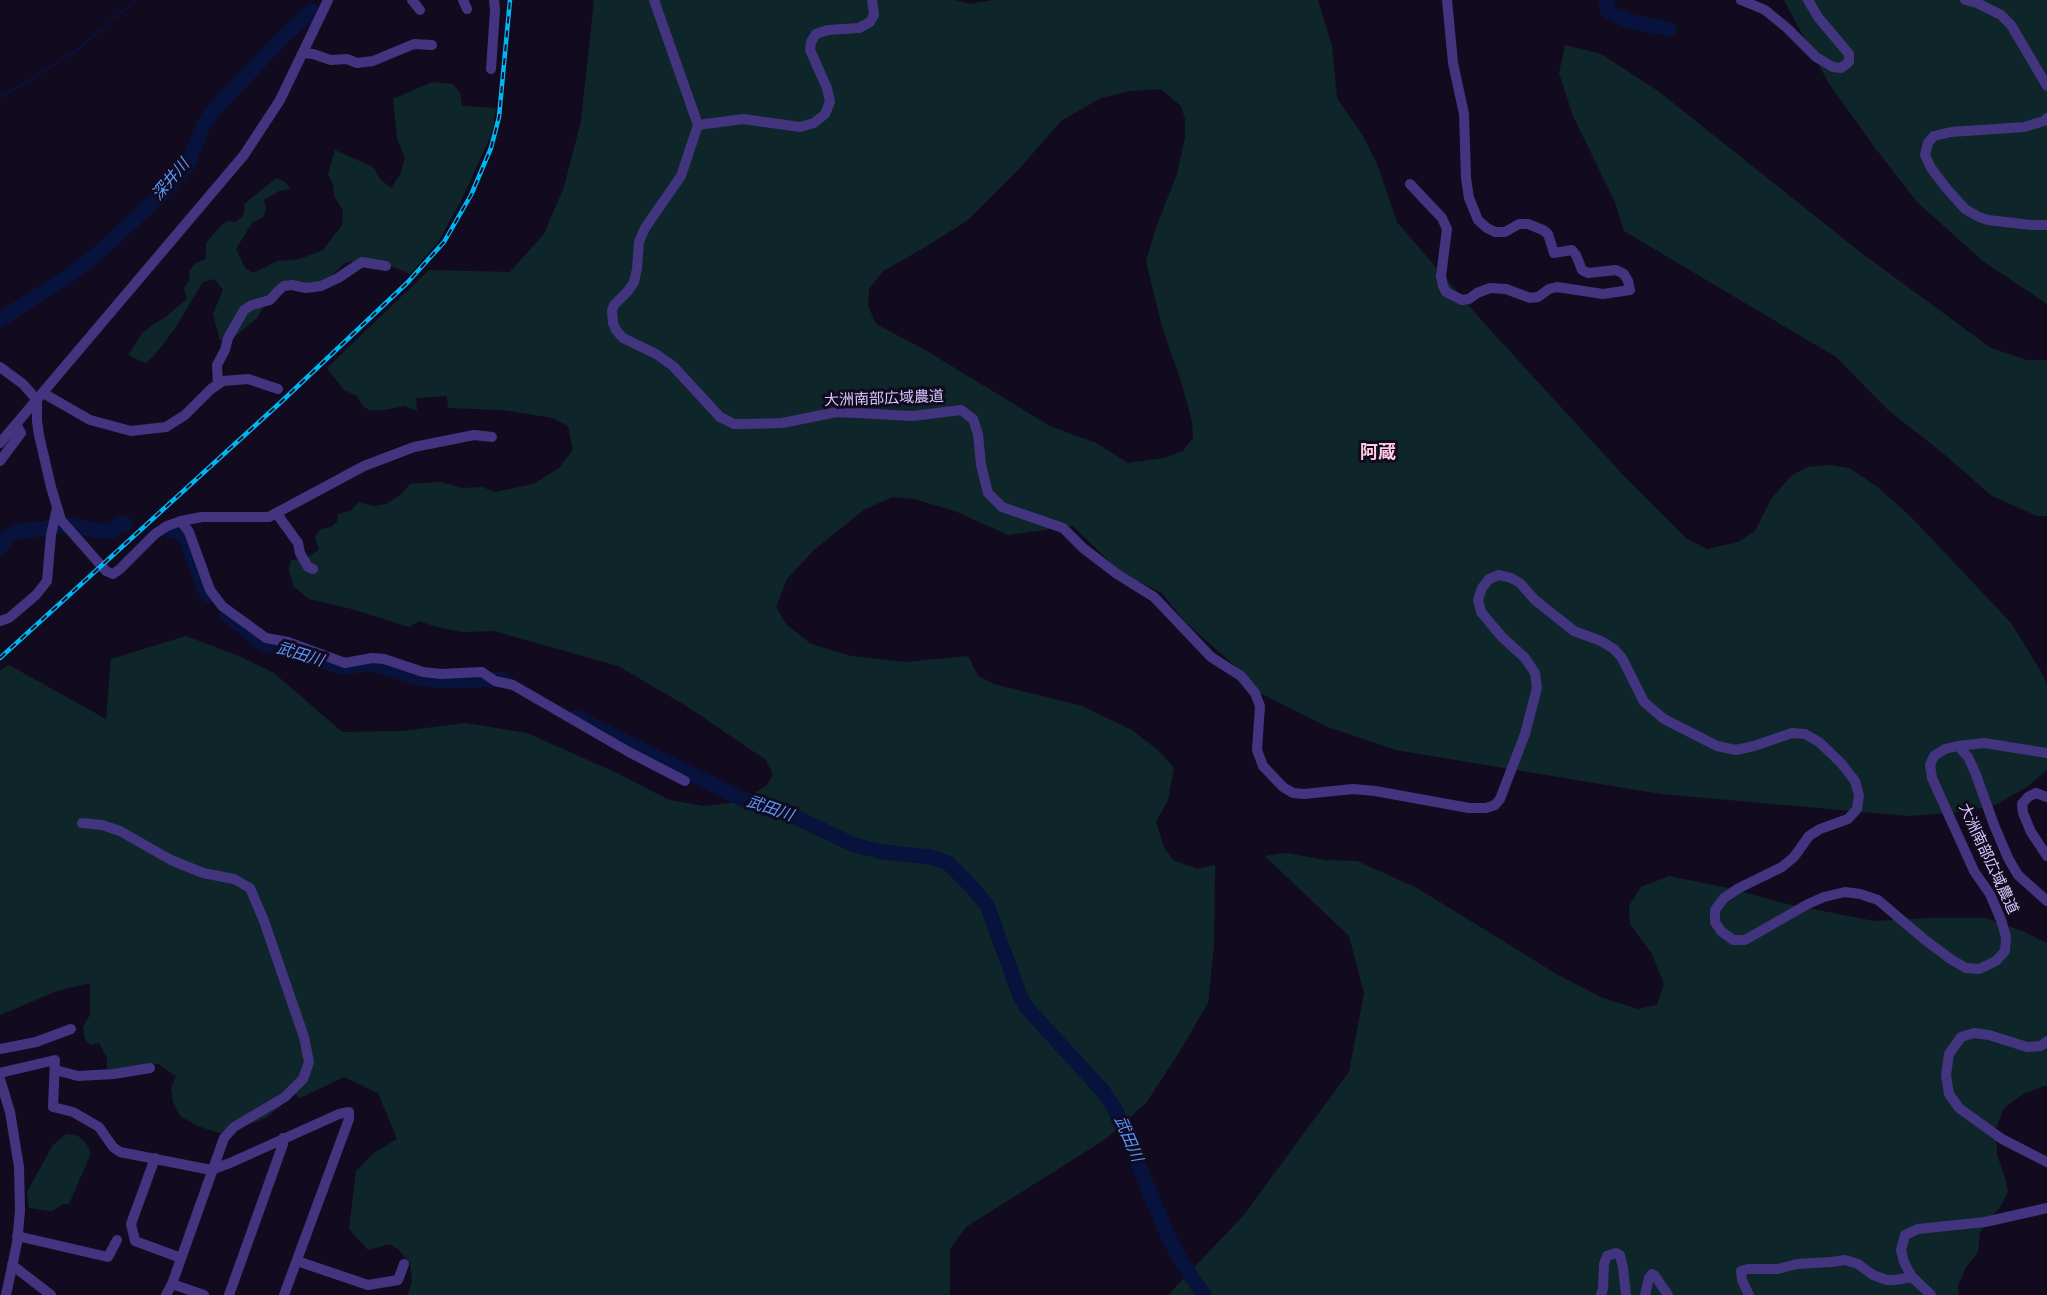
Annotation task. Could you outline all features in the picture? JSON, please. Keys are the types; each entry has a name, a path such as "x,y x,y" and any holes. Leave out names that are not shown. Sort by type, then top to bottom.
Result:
{"street":[{"path":"0,443 244,155 280,100 328,0"},
{"path":"412,0 420,10"},
{"path":"491,69 494,0"},
{"path":"654,0 698,125 743,118 800,127 814,123 825,114 830,102 827,88 810,50 811,42 816,34 859,28 870,22 874,15 872,0"},
{"path":"1410,184 1442,218 1447,229 1441,276 1443,286 1446,292 1462,300 1469,299 1490,288 1506,289 1530,298 1538,297 1557,287 1603,294 1630,290 1624,274 1616,270 1588,273 1582,270 1572,250 1554,253 1548,234 1543,230 1528,224 1519,225 1505,232 1496,232 1478,220 1473,210 1466,178 1464,114 1453,63 1447,0"},
{"path":"1741,0 1770,13 1816,57 1833,67 1841,68 1849,62 1849,54 1818,17 1808,0"},
{"path":"1965,0 1977,3 2001,15 2011,25 2047,86"},
{"path":"303,52 331,60 347,59 357,63 373,61 414,44 432,45"},
{"path":"2047,118 2024,127 1951,132 1935,136 1928,143 1925,155 1930,168 1965,209 1988,220 2047,225"},
{"name":"大洲南部広域農道","path":"698,125 681,176 645,228 639,242 634,282 614,305 611,317 619,334 673,366 720,417 734,424 782,423 837,412 913,416 961,411 973,419 978,434 981,465 988,492 1002,507 1063,528 1083,548 1117,574 1154,597 1211,657 1241,676 1248,684 1260,705 1257,750 1263,766 1283,787 1293,793 1364,790 1405,795 1469,808 1486,808 1495,805 1504,793 1525,734 1537,688 1535,673 1525,658 1488,623 1481,612 1478,600 1482,588 1490,579 1499,575 1520,583 1535,600 1574,631 1601,641 1614,649 1622,658 1644,702 1664,719 1718,746 1736,750 1792,734 1805,734 1841,763 1854,781 1859,795 1857,809 1848,819 1820,829 1809,836 1794,857 1782,867 1746,884 1724,898 1715,910 1715,922 1721,931 1733,940 1745,940 1824,897 1845,892 1878,900 1925,940 1966,968 1979,969 1996,961 2005,951 2006,938 1990,894 1974,871 1932,777 1930,765 1934,756 1945,749 1958,746 1968,757 1976,772 2008,858 2018,875 2047,901"},
{"path":"218,384 217,365 228,338 244,310 270,300 285,286 306,288 321,286 362,262 386,266"},
{"path":"0,367 40,397 90,420 131,431 166,427 185,416 211,388 223,381 248,379 278,389"},
{"path":"40,397 37,421 39,435 57,508 68,530 106,571 112,574 155,534 167,526 202,517 269,517 364,466 414,447 474,435 492,437"},
{"path":"0,461 21,433 16,424"},
{"path":"0,621 9,618 36,595 47,581 51,535 57,508"},
{"path":"277,514 298,543 300,553 308,567 313,569"},
{"path":"181,521 189,532 210,590 222,606 266,638 288,642 345,663 372,658 384,659 423,672 441,674 482,672 495,681 513,685 685,781"},
{"path":"1958,746 1984,742 2047,753"},
{"path":"2047,797 2036,793 2022,804 2023,813 2031,832 2047,856"},
{"path":"82,823 102,825 120,831 171,860 203,873 234,879 250,888 304,1037 309,1062 303,1079 285,1097 234,1127 224,1138 172,1284 166,1295"},
{"path":"0,1049 36,1042 71,1029"},
{"path":"2047,1041 2041,1046 2026,1047 1989,1035 1974,1033 1962,1037 1949,1054 1946,1075 1949,1094 1959,1108 2002,1139 2047,1162"},
{"path":"0,1072 55,1060 53,1107 73,1112 99,1127 113,1147 120,1152 211,1170 339,1114 349,1112 349,1119 284,1295"},
{"path":"55,1070 78,1076 114,1074 150,1068"},
{"path":"0,1079 10,1112 19,1167 20,1211 6,1295"},
{"path":"228,1295 283,1144 283,1138"},
{"path":"155,1158 131,1224 135,1240 181,1258"},
{"path":"1931,1295 1912,1276 1905,1262 1901,1250 1905,1235 1918,1229 1985,1222 2047,1208"},
{"path":"17,1236 108,1257 117,1240"},
{"path":"1601,1295 1604,1264 1607,1256 1616,1253 1620,1255 1626,1295"},
{"path":"1749,1295 1742,1280 1741,1270 1778,1269 1797,1264 1845,1260 1858,1264 1873,1275 1887,1280 1912,1276"},
{"path":"297,1261 368,1285 398,1280 404,1264"},
{"path":"12,1266 51,1295"},
{"path":"1645,1295 1652,1274 1668,1295"},
{"path":"172,1284 204,1295"}],"green space":[{"path":"594,0 954,0 970,4 993,0 1318,0 1332,46 1337,98 1363,136 1377,164 1397,222 1483,322 1623,475 1687,539 1707,549 1738,542 1755,531 1771,499 1791,476 1807,467 1829,465 1849,468 1876,486 1911,517 2011,623 2040,670 2047,685 2047,770 2027,787 1995,805 1961,812 1909,816 1661,794 1396,750 1328,727 1258,692 1241,671 1184,621 1162,593 1135,580 1113,565 1073,526 1008,535 955,511 914,499 892,497 865,509 814,550 787,579 776,607 786,624 811,644 851,656 906,662 968,656 978,676 997,685 1082,706 1132,730 1160,752 1174,768 1168,800 1156,822 1164,847 1173,860 1197,869 1215,865 1214,945 1208,1003 1178,1054 1146,1103 1104,1140 966,1227 950,1249 950,1295 405,1295 408,1294 412,1282 410,1263 399,1250 390,1244 368,1250 349,1229 356,1171 374,1153 397,1139 378,1093 344,1077 300,1098 295,1094 266,1118 222,1134 198,1126 180,1116 173,1102 171,1088 176,1076 158,1064 107,1069 107,1058 99,1043 90,1045 85,1039 83,1027 90,1015 90,983 57,991 0,1015 0,671 9,665 106,719 111,659 186,636 239,656 274,673 342,732 403,731 465,723 527,733 617,773 669,800 704,806 738,802 766,786 773,775 766,760 685,705 618,666 494,631 462,632 419,621 409,627 352,609 309,599 294,587 289,571 291,560 305,559 319,550 315,537 321,529 331,527 337,522 338,514 350,511 359,502 374,506 386,504 400,495 410,484 441,482 462,488 482,487 495,492 534,484 559,468 573,450 568,426 553,418 503,410 448,408 447,396 416,398 417,411 405,406 369,410 363,406 357,396 344,390 327,368 429,270 510,272 544,234 564,187 581,121","holes":["1161,89 1181,106 1185,119 1185,138 1177,174 1146,261 1162,327 1192,421 1193,438 1183,451 1164,458 1128,463 1096,443 1050,426 925,350 876,324 868,306 869,289 883,271 968,220 1018,170 1062,120 1101,98 1130,91"]},
{"path":"1784,0 2047,0 2047,304 1983,261 1917,202 1828,82"},
{"path":"1565,45 1601,54 1658,91 1860,252 1991,348 2027,360 2047,360 2047,516 2037,516 1992,496 1888,410 1836,357 1624,231 1615,202 1573,116 1559,73"},
{"path":"432,82 453,84 460,93 462,106 496,108 487,144 461,201 438,242 410,274 366,259 345,263 328,279 316,284 293,282 267,301 257,318 227,343 220,340 213,314 223,290 216,281 211,279 202,283 174,330 153,357 145,363 128,355 143,332 187,299 184,288 190,280 189,271 196,263 206,259 206,243 222,225 229,221 235,222 243,216 244,204 277,178 285,182 290,189 279,191 264,200 266,210 263,217 252,223 236,249 245,268 253,273 278,261 300,259 323,250 342,225 343,210 334,196 333,185 328,174 335,150 373,167 381,180 391,188 400,175 405,158 397,138 393,99"},
{"path":"1286,853 1325,860 1357,861 1417,888 1558,975 1603,998 1638,1009 1657,1005 1664,984 1652,954 1630,924 1629,906 1641,887 1669,876 1728,888 1787,904 1874,921 1986,918 2047,943 2047,1085 2023,1094 2004,1108 1996,1128 1997,1155 2008,1191 2002,1204 1980,1232 1978,1252 1966,1267 1958,1285 1959,1295 1168,1295 1243,1216 1349,1072 1364,993 1349,936 1265,856"},
{"path":"66,1134 78,1136 86,1143 91,1153 69,1204 64,1204 51,1211 29,1208 27,1192 53,1145"}],"waterway":[{"path":"0,98 76,51 136,0"},
{"name":"深井川","path":"1606,0 1607,11 1629,21 1669,29"},
{"name":"深井川","path":"0,320 67,277 96,255 166,190 187,166 203,126 212,112 282,38 312,11"},
{"name":"武田川","path":"0,548 8,536 16,532 70,525 98,531 112,531 119,524 125,524"},
{"name":"武田川","path":"171,531 177,530 185,536 208,595"},
{"name":"武田川","path":"227,614 263,644 288,649 341,667 372,664 420,678 442,681 501,679 504,681"},
{"name":"武田川","path":"576,717 742,799 783,811 854,845 883,852 931,857 948,863 987,905 1026,1007 1102,1090 1115,1109 1168,1236 1181,1261 1204,1295"}],"railway":[{"path":"0,658 281,402 407,283 444,242 471,195 491,148 499,117 510,0"}],"district":[{"name":"阿蔵","path":"1378,453"}]}
